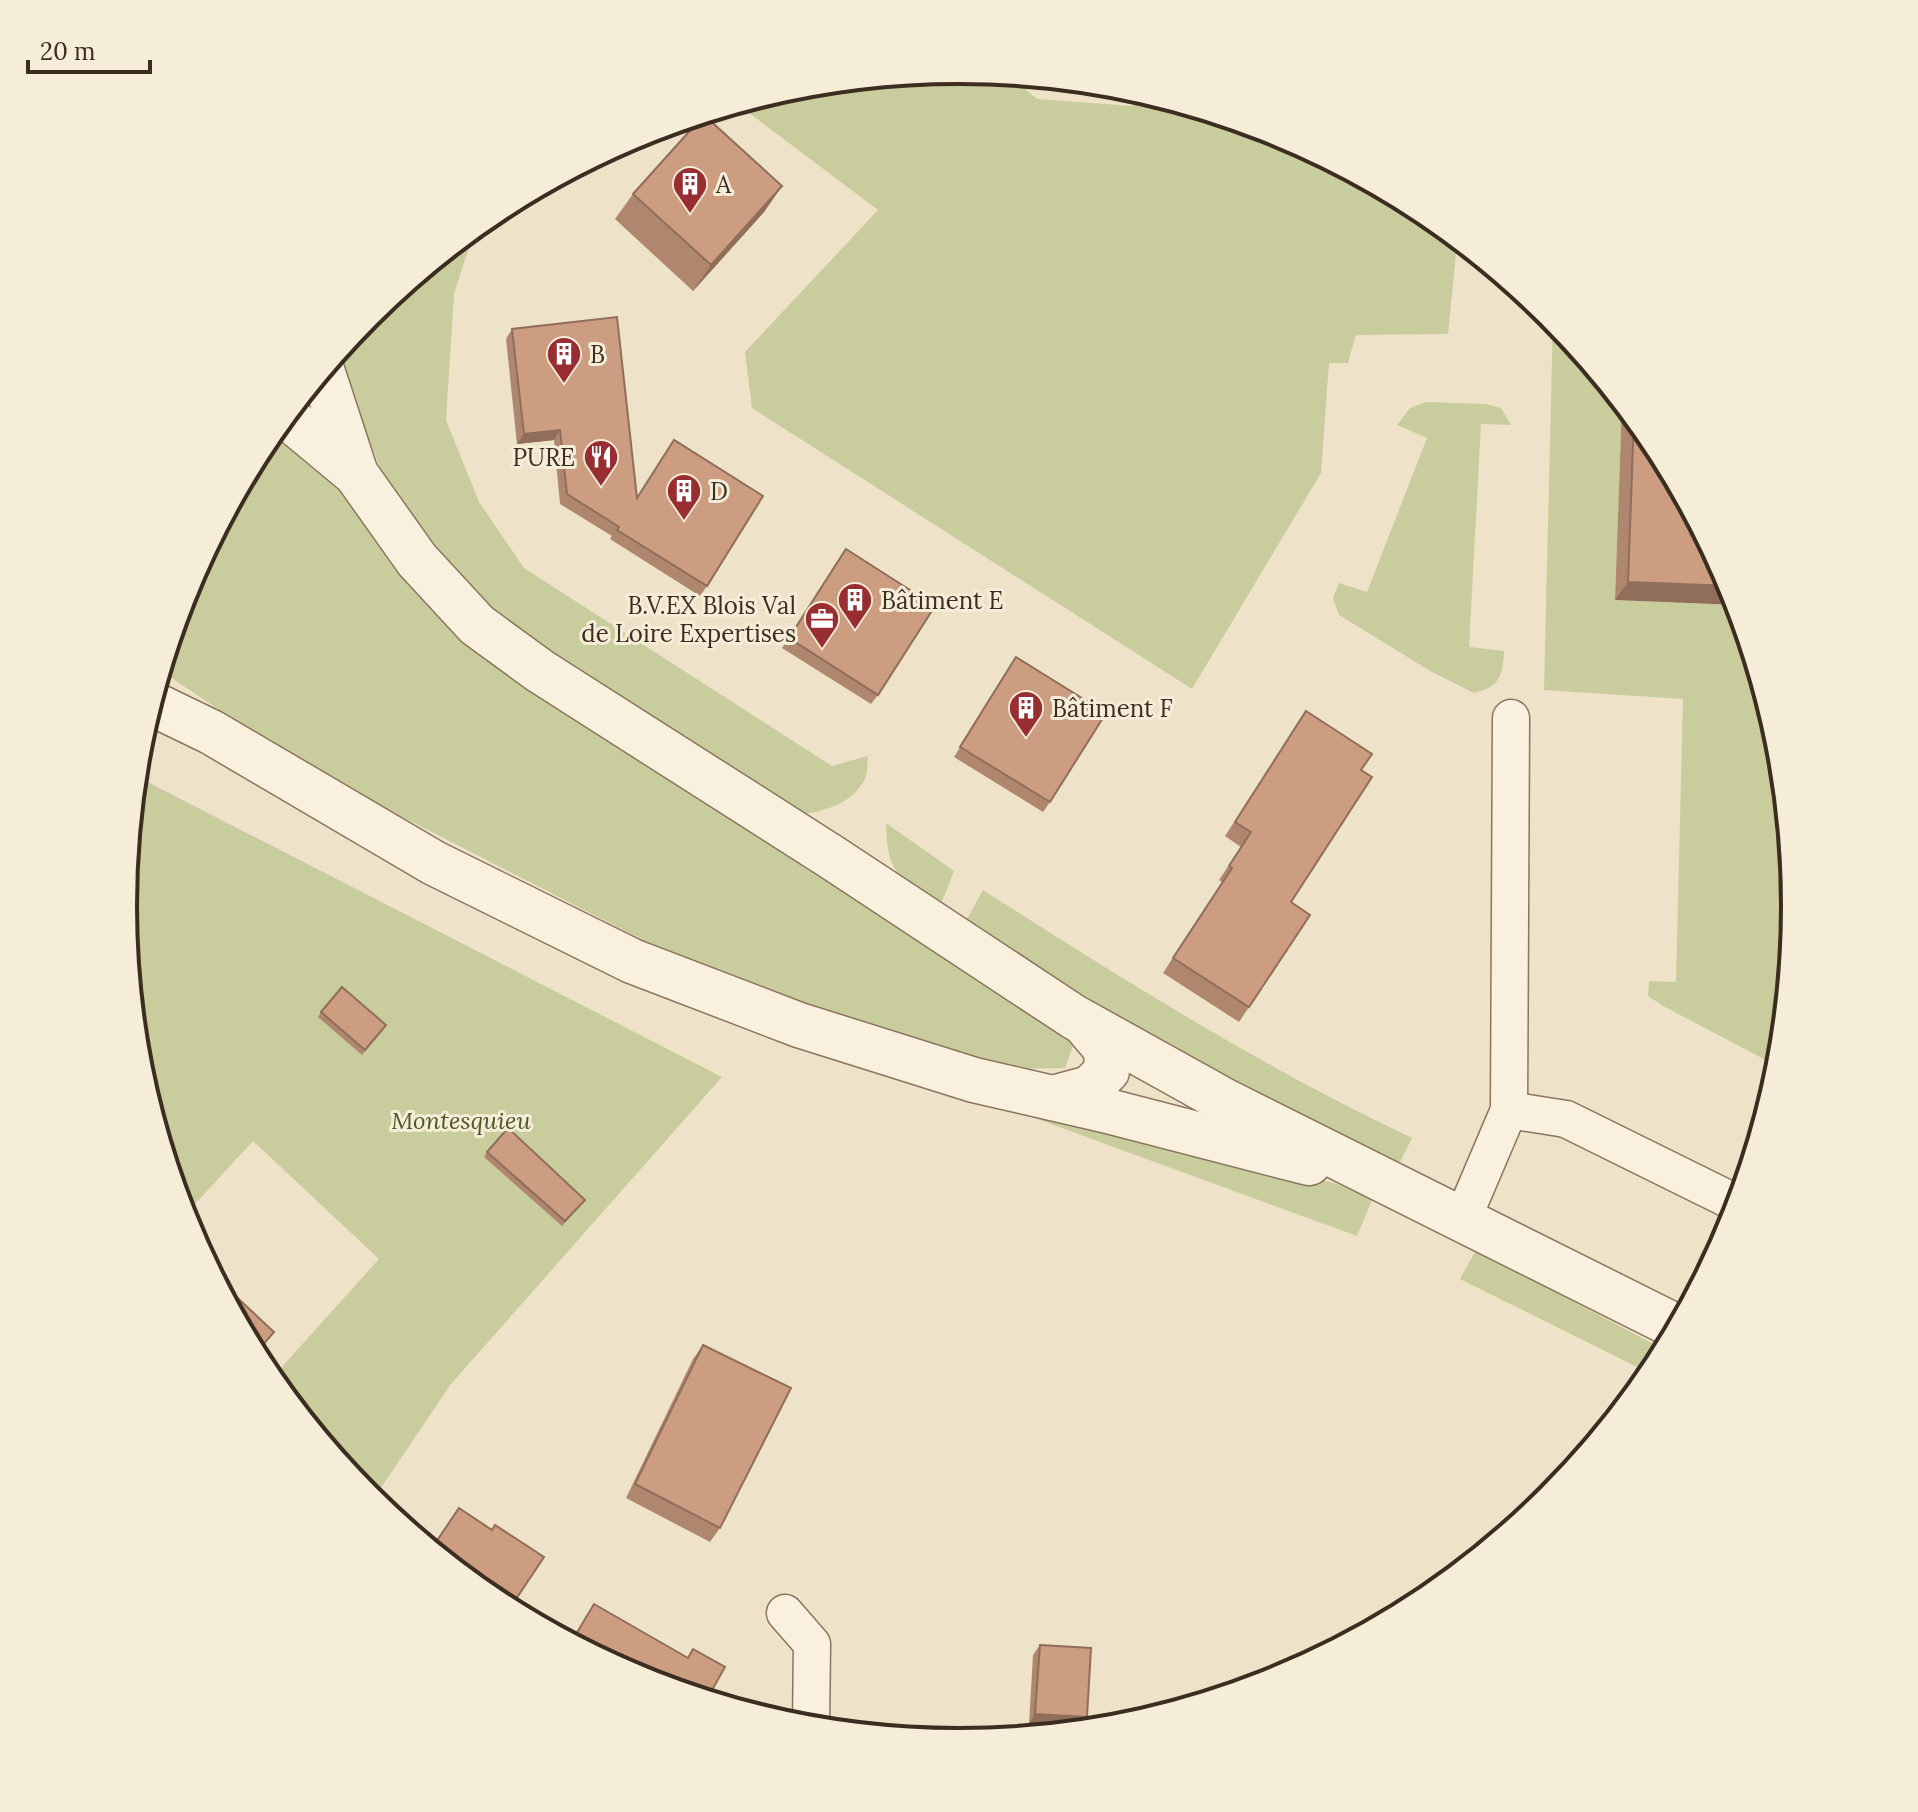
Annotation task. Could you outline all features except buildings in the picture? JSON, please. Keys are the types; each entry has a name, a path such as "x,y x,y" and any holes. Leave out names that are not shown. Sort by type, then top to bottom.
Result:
{"street":[{"path":"326,382 356,474"},
{"path":"295,423 356,474 417,560 477,625 540,671 1084,1023 1225,1101 1668,1322"},
{"path":"164,696 211,732"},
{"path":"162,708 211,732 434,863 632,961 799,1025 974,1080 1401,1187"},
{"path":"1463,1218 1509,1110 1511,718"},
{"path":"1053,1098 1090,1088 1107,1071 1106,1049 1084,1023"},
{"path":"1509,1110 1566,1119 1726,1198"},
{"path":"785,1613 812,1644 811,1714"}],"green space":[{"path":"959,84 1023,87 1037,99 1133,106 1133,103 1223,128 1323,169 1370,194 1456,252 1448,334 1356,335 1348,363 1329,363 1321,473 1192,689 752,408 745,352 878,210 747,112 852,91"},
{"path":"469,247 454,294 446,420 479,502 524,568 832,766 868,756 867,774 862,785 839,804 802,814 517,632 447,563 382,473 344,374 344,360 378,325 417,288"},
{"path":"1553,338 1621,420 1615,600 1723,604 1753,693 1774,799 1781,906 1774,1013 1766,1060 1648,996 1649,981 1676,982 1683,699 1544,690"},
{"path":"1427,402 1486,404 1501,408 1511,425 1481,424 1469,647 1504,651 1498,679 1490,687 1474,693 1432,672 1339,615 1333,598 1339,583 1367,592 1427,438 1397,425 1410,408"},
{"path":"287,433 302,442 517,679 1074,1043 1065,1068 1011,1069 819,1009 641,939 305,767 170,677 200,591 222,542 247,495"},
{"name":"Montesquieu","path":"147,782 722,1077 451,1384 380,1489 341,1448 280,1369 379,1259 253,1141 194,1205 165,1119 144,1013 137,906"},
{"path":"886,823 954,871 941,904 898,874 889,854"},
{"path":"983,890 1247,1052 1412,1138 1400,1162 1281,1105 1134,1028 967,919"},
{"path":"1022,1108 1337,1184 1372,1200 1357,1236 1021,1113"},
{"path":"1476,1250 1654,1344 1639,1368 1460,1279"}],"place":[{"name":"A","path":"690,215"},
{"name":"B","path":"564,385"},
{"name":"PURE","path":"601,488"},
{"name":"D","path":"684,522"},
{"name":"Bâtiment E","path":"855,631"},
{"name":"B.V.EX Blois Val de Loire Expertises","path":"822,650"},
{"name":"Bâtiment F","path":"1026,739"}]}
